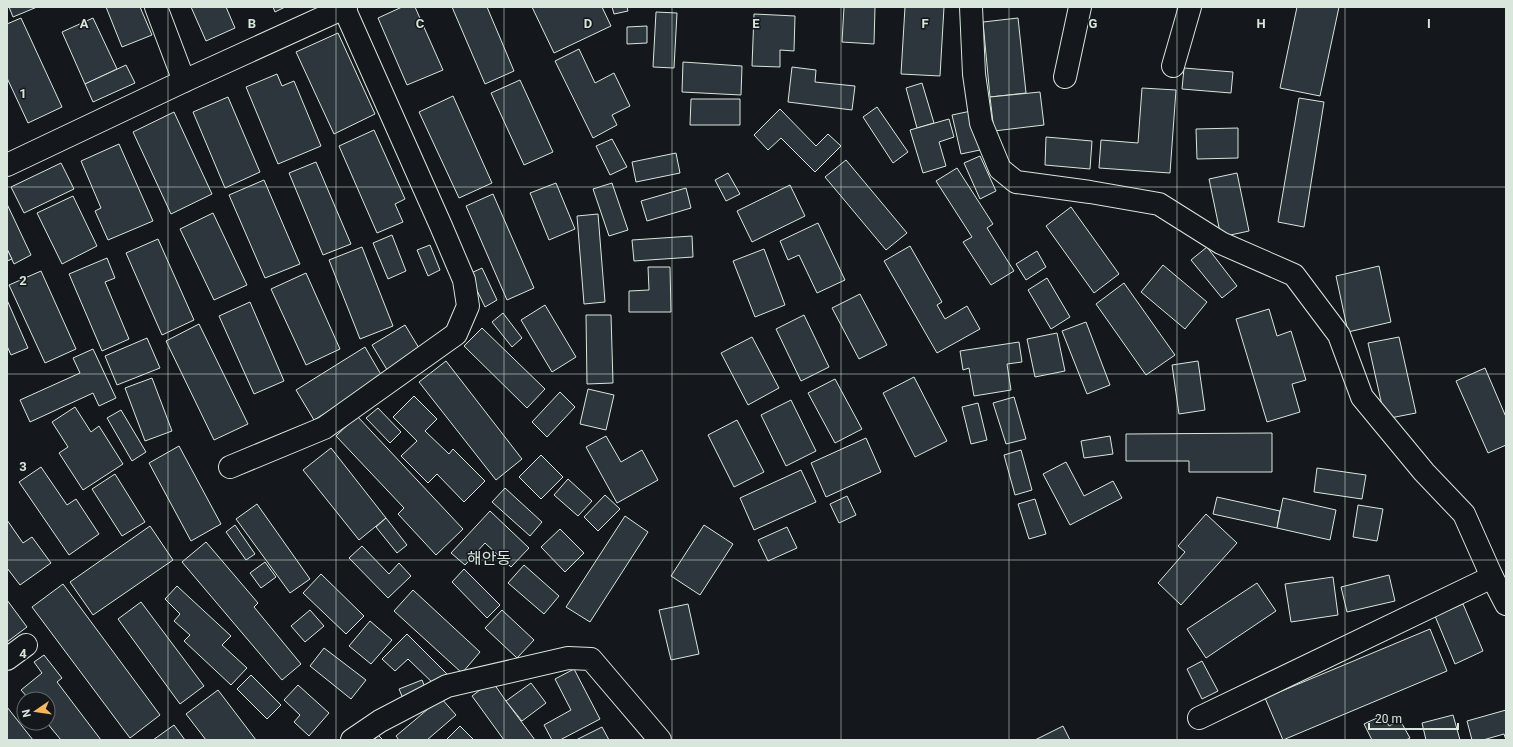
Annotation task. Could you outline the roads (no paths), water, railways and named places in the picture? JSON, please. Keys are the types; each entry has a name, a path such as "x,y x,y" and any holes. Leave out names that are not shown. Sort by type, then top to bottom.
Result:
{"street":[{"path":"156,7 184,81"},
{"path":"971,7 974,74 981,123 1000,169 1016,182 1090,192 1159,204 1220,243 1294,275 1339,335 1362,397 1424,472 1464,514 1492,577 1506,604"},
{"path":"1065,77 1080,7"},
{"path":"1174,66 1190,7"},
{"path":"7,165 184,81 345,8 464,280 468,306 456,334 324,428 230,467"},
{"path":"1199,718 1492,577"},
{"path":"7,659 26,645"},
{"path":"352,740 380,721 447,686 568,658 591,659 660,740"}],"district":[{"name":"해안동","path":"489,558"}]}
